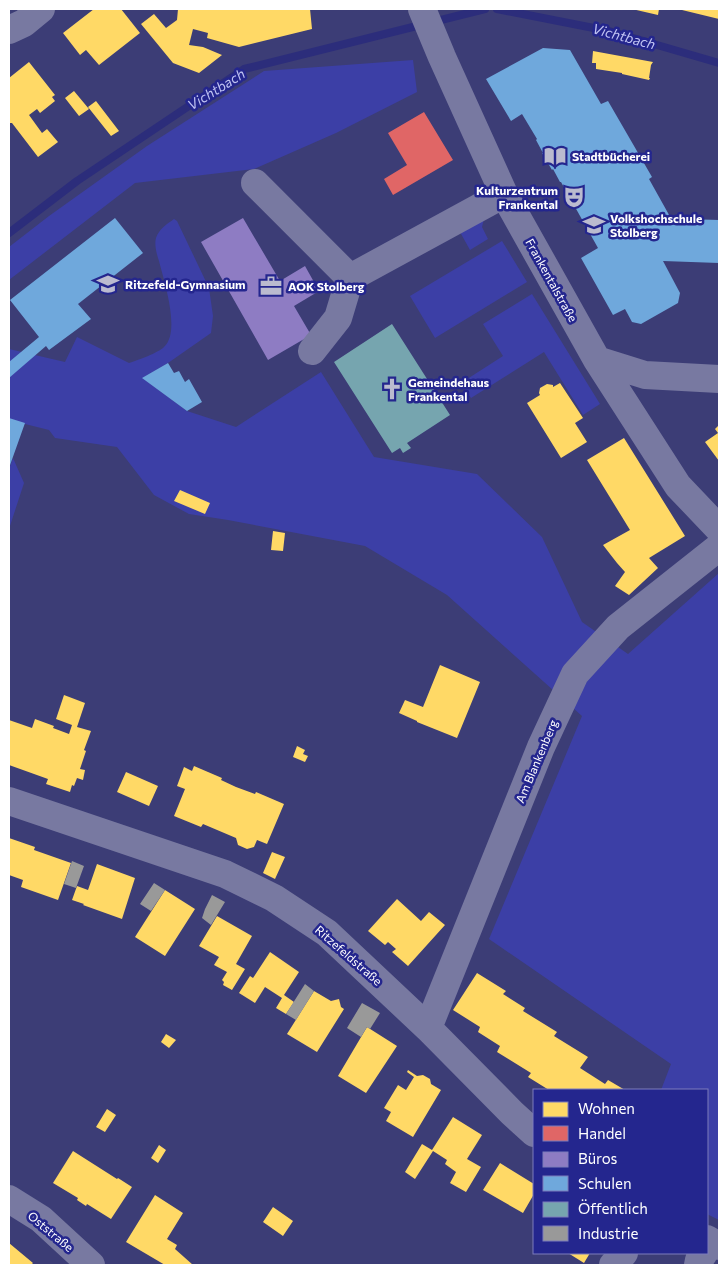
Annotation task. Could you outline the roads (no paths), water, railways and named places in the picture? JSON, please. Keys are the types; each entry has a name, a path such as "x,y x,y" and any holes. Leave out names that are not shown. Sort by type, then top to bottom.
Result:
{"street":[{"path":"9,30 24,23 41,9"},
{"name":"Frankentalstraße","path":"422,9 504,194 597,360 678,486 719,529"},
{"path":"255,183 350,278"},
{"path":"312,351 338,318 350,278 504,194"},
{"path":"597,360 645,375 719,379"},
{"name":"Am Blankenberg","path":"428,1028 541,747 576,674 618,627 719,547"},
{"name":"Ritzefeldstraße","path":"9,801 225,874 274,898 327,933 428,1028 533,1132"},
{"name":"Oststraße","path":"9,1199 41,1219 91,1265"},
{"path":"613,1265 623,1254"},
{"path":"698,1265 704,1254"}],"waterway":[{"name":"Vichtbach","path":"9,233 77,181 244,69 485,9"},
{"name":"Vichtbach","path":"497,9 609,31 719,63"}],"place":[{"name":"Stadtbücherei","path":"555,156"},
{"name":"Kulturzentrum Frankental","path":"574,197"},
{"name":"Volkshochschule Stolberg","path":"594,225"},
{"name":"Ritzefeld-Gymnasium","path":"108,284"},
{"name":"AOK Stolberg","path":"271,286"},
{"name":"Gemeindehaus Frankental","path":"392,389"}]}
